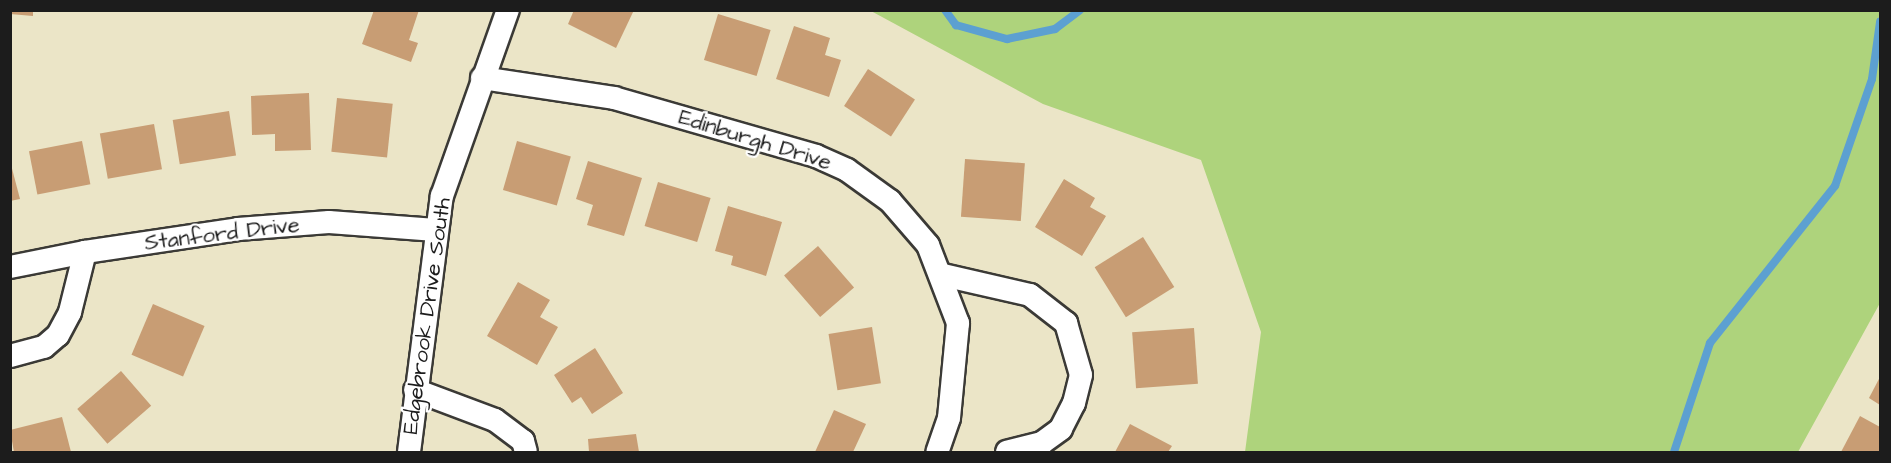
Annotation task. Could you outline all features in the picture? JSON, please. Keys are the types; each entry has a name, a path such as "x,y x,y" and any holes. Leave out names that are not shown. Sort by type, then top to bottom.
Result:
{"street":[{"name":"Edgebrook Drive South","path":"409,453 442,196 508,10"},
{"name":"Edinburgh Drive","path":"482,78 614,98 816,156 847,170 890,201 928,245 943,275 958,323 950,418 942,452"},
{"name":"Stanford Drive","path":"10,267 85,252 238,230 329,222 436,231"},
{"path":"10,356 44,347 58,335 69,312 85,252"},
{"path":"943,275 1030,295 1066,323 1081,375 1074,403 1061,429 1042,442 1007,453"},
{"path":"416,390 495,420 523,441 526,453"}],"green space":[{"path":"871,11 1880,11 1880,303 1798,452 1245,452 1261,332 1201,160 1043,104"}],"building":[{"path":"10,10 33,10 33,16 10,14"},
{"path":"374,10 419,10 409,40 418,43 411,62 362,44"},
{"path":"574,10 634,10 616,48 568,24"},
{"path":"718,14 771,30 757,76 704,60"},
{"path":"794,26 830,38 825,55 841,60 829,97 776,79"},
{"path":"868,69 915,99 891,136 844,106"},
{"path":"309,93 311,150 275,151 275,134 252,135 251,96"},
{"path":"337,98 393,104 387,158 331,152"},
{"path":"229,111 236,155 180,164 173,120"},
{"path":"154,124 162,169 108,179 100,134"},
{"path":"82,141 90,184 37,194 29,151"},
{"path":"517,141 571,156 557,205 503,190"},
{"path":"965,159 1025,163 1021,221 961,217"},
{"path":"10,161 20,199 10,201"},
{"path":"588,161 642,178 624,236 587,225 593,205 576,199"},
{"path":"1064,179 1095,198 1090,207 1106,216 1082,256 1035,227"},
{"path":"658,182 711,198 697,242 645,226"},
{"path":"728,206 782,222 766,276 731,265 733,256 715,251"},
{"path":"1143,237 1174,287 1126,317 1095,267"},
{"path":"818,246 854,288 820,317 784,276"},
{"path":"518,282 550,300 540,317 558,327 537,365 487,336"},
{"path":"153,304 205,326 183,377 132,355"},
{"path":"872,327 881,383 837,390 829,334"},
{"path":"1194,328 1198,384 1136,388 1132,332"},
{"path":"595,348 623,393 592,414 581,397 572,403 554,375"},
{"path":"121,371 151,406 107,444 77,409"},
{"path":"1880,377 1880,405 1869,398"},
{"path":"834,410 866,424 853,452 815,452"},
{"path":"1860,416 1880,427 1880,452 1841,452"},
{"path":"62,417 71,452 14,452 10,430"},
{"path":"1130,424 1172,446 1168,452 1115,452"},
{"path":"636,434 639,452 589,452 588,439"}],"waterway":[{"path":"945,10 956,25 1007,39 1055,29 1080,10"},
{"path":"1674,452 1710,343 1835,186 1872,79 1880,22"}]}
